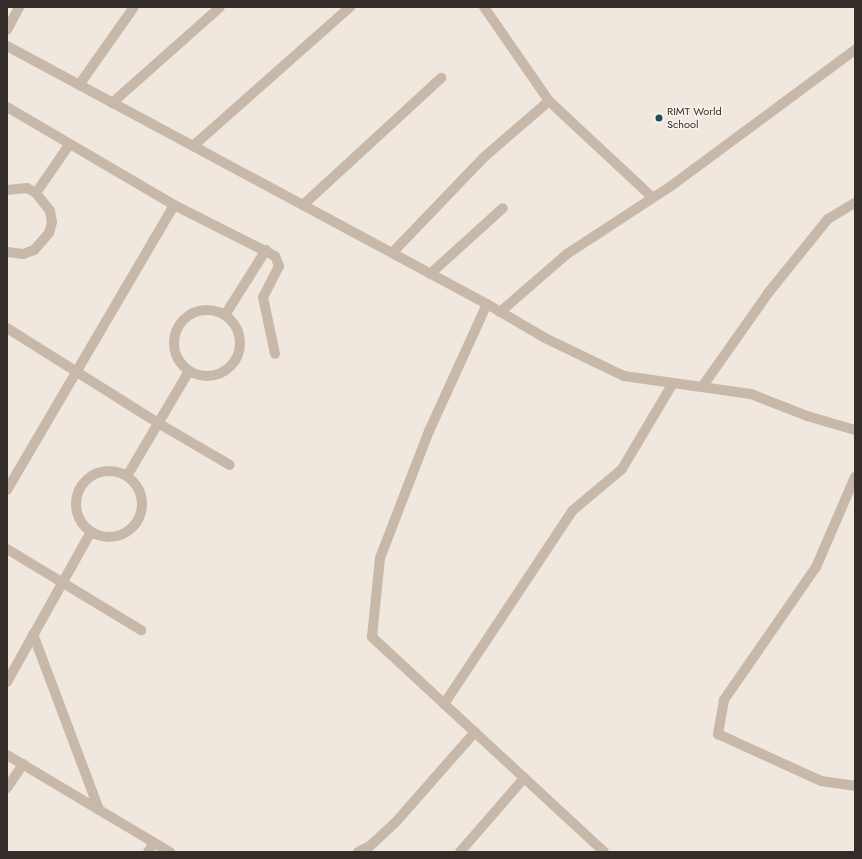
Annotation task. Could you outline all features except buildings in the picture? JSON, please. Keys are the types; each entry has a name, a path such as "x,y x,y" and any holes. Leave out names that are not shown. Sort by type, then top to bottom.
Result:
{"street":[{"path":"7,30 19,7"},
{"path":"79,86 134,7"},
{"path":"112,102 220,7"},
{"path":"193,146 350,7"},
{"path":"484,7 549,101 652,197"},
{"path":"7,46 79,86 112,102 393,252 545,338 624,376 751,394 808,416 855,430"},
{"path":"500,312 567,254 671,186 855,50"},
{"path":"304,205 441,78"},
{"path":"393,252 483,158 549,101"},
{"path":"7,106 69,145 174,205 266,250 275,256 279,266 263,297 275,354"},
{"path":"36,193 69,145"},
{"path":"7,190 26,188 36,193 50,211 49,233 34,250 23,254 7,252"},
{"path":"702,387 769,292 828,219 855,203"},
{"path":"7,490 174,205"},
{"path":"430,274 503,208"},
{"path":"225,315 266,250"},
{"path":"487,304 429,431 380,558 372,638 604,852"},
{"path":"203,310 214,310 225,315 238,331 241,341 236,361 229,369 209,377 189,371 181,364 175,353 174,342 179,326 192,314 203,310"},
{"path":"7,328 77,370 158,423 230,464"},
{"path":"127,476 189,371"},
{"path":"444,704 572,511 622,469 672,383"},
{"path":"105,471 116,472 127,476 140,492 143,502 138,522 131,530 111,538 91,532 77,514 76,503 84,482 94,475 105,471"},
{"path":"855,477 816,567 724,700 718,734 821,781 855,786"},
{"path":"7,682 91,532"},
{"path":"7,549 141,630"},
{"path":"33,634 99,810"},
{"path":"358,852 370,846 395,823 475,732"},
{"path":"7,755 99,810 151,848 170,852"},
{"path":"7,788 23,764"},
{"path":"460,852 524,778"}],"place":[{"name":"RIMT World School","path":"659,118"}]}
